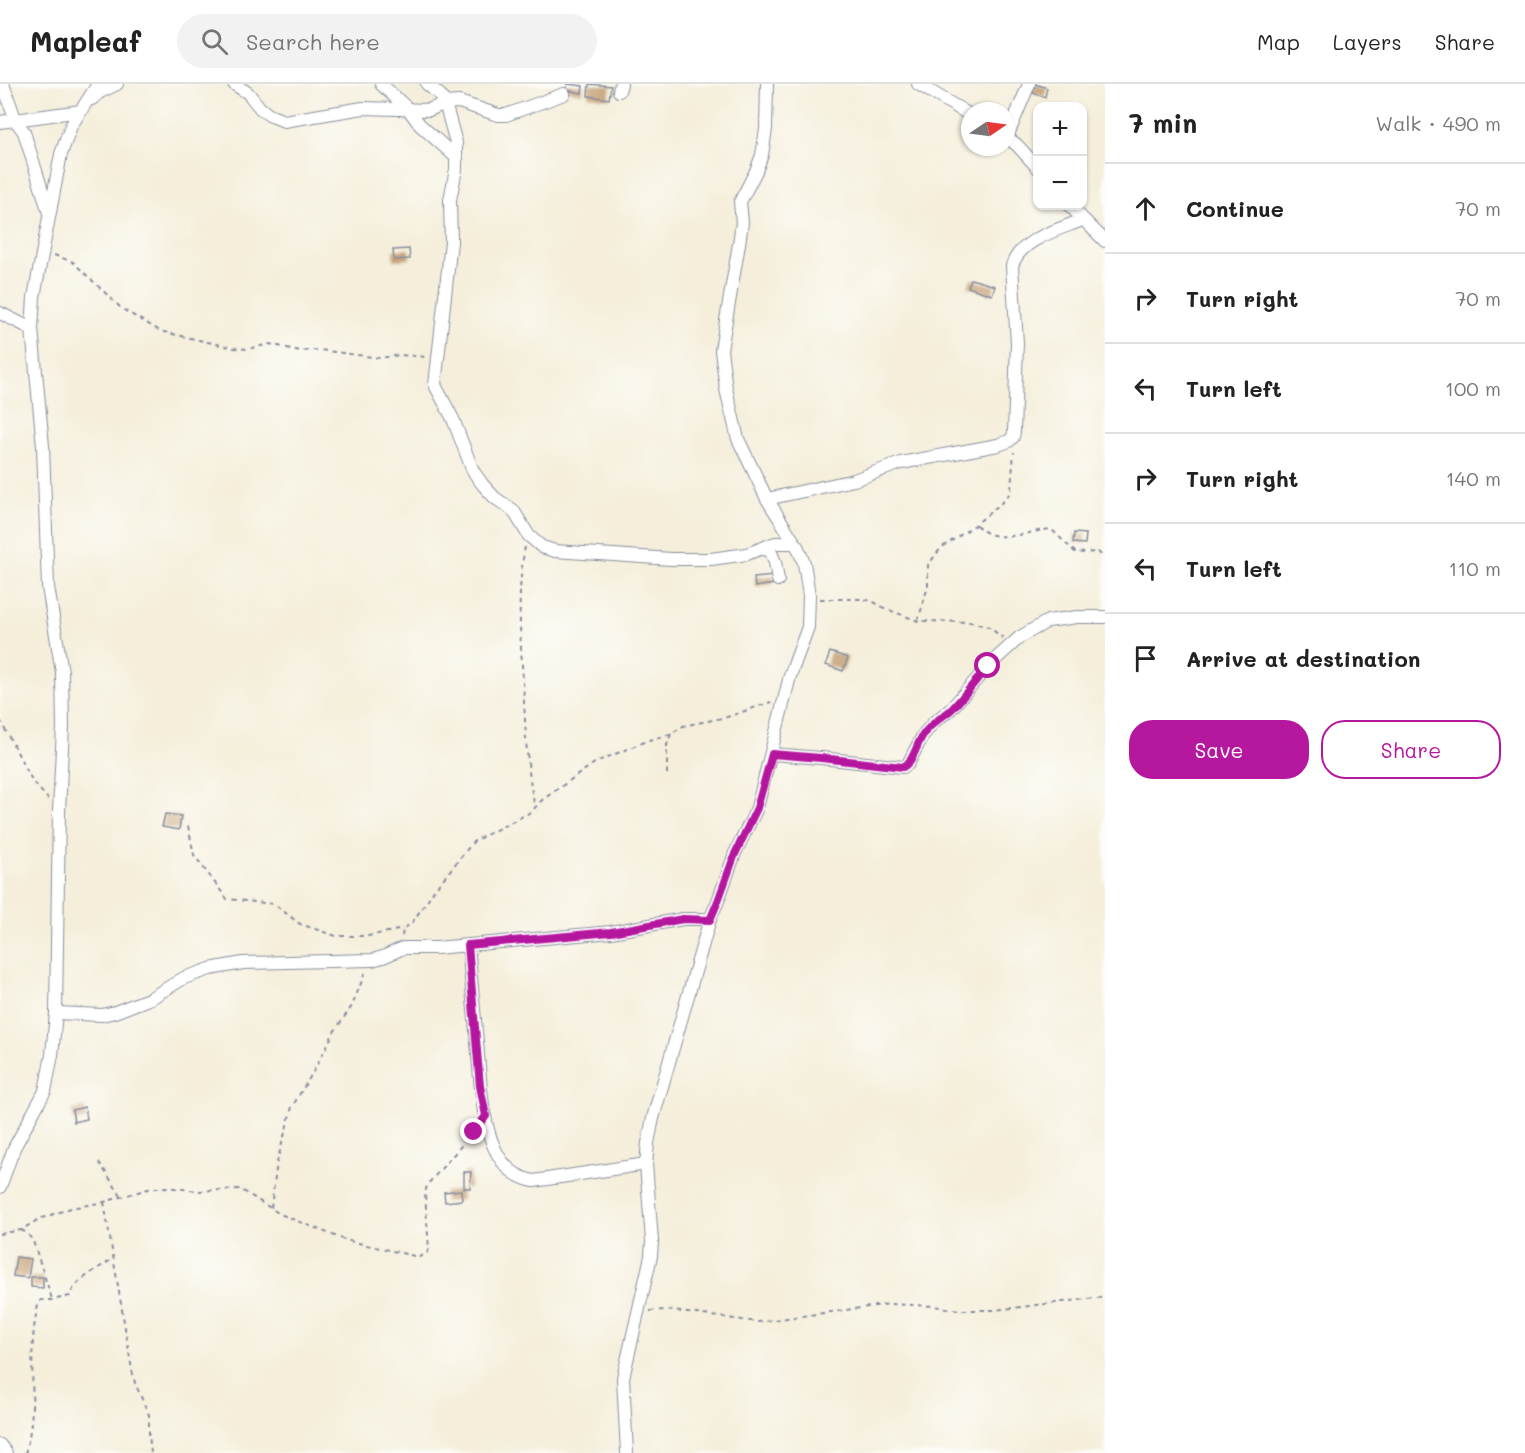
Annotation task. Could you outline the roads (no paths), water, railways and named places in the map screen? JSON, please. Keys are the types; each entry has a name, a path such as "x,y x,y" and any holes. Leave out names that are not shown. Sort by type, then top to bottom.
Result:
{"street":[{"path":"3,84 16,121 26,139 49,214"},
{"path":"0,1187 14,1148 45,1091 52,1055 56,1013 59,811 63,727 62,672 48,587 43,446 32,329 34,297 61,154 71,126 98,84"},
{"path":"0,122 16,121 84,107 100,92 117,84"},
{"path":"234,84 249,93 260,108 279,120 320,116 363,108 429,110 445,103 459,102 498,115 506,115 564,94"},
{"path":"381,84 409,110 420,125 457,158"},
{"path":"427,84 440,95 445,103 453,125 457,158 450,200 451,242 435,378 437,392 453,419 474,471 495,498 513,510 529,536 542,547 555,551 671,558 729,557 747,555 775,543 794,543"},
{"path":"627,1453 622,1378 651,1256 652,1241 646,1164 653,1118 710,920 735,854 757,808 790,676 808,627 809,595 804,563 767,499 738,439 726,389 721,350 742,222 740,202 762,155 766,129 767,84"},
{"path":"918,84 961,110"},
{"path":"1015,118 1029,84"},
{"path":"1015,143 1033,163"},
{"path":"1073,210 1105,241"},
{"path":"767,499 854,480 901,463 1009,441 1013,437 1017,343 1012,266 1015,256 1035,240 1082,220"},
{"path":"0,313 32,329"},
{"path":"762,549 770,550 778,580"},
{"path":"772,754 903,767 908,764 923,735 934,722 951,709 988,666 1020,637 1048,621 1077,617 1105,617"},
{"path":"56,1013 102,1015 115,1012 151,998 184,978 210,969 243,963 372,960 403,948 468,945 611,932 683,919 710,920"},
{"path":"468,945 480,1086 497,1155 506,1167 521,1179 534,1181 646,1164"},
{"path":"0,1445 6,1453"}]}
